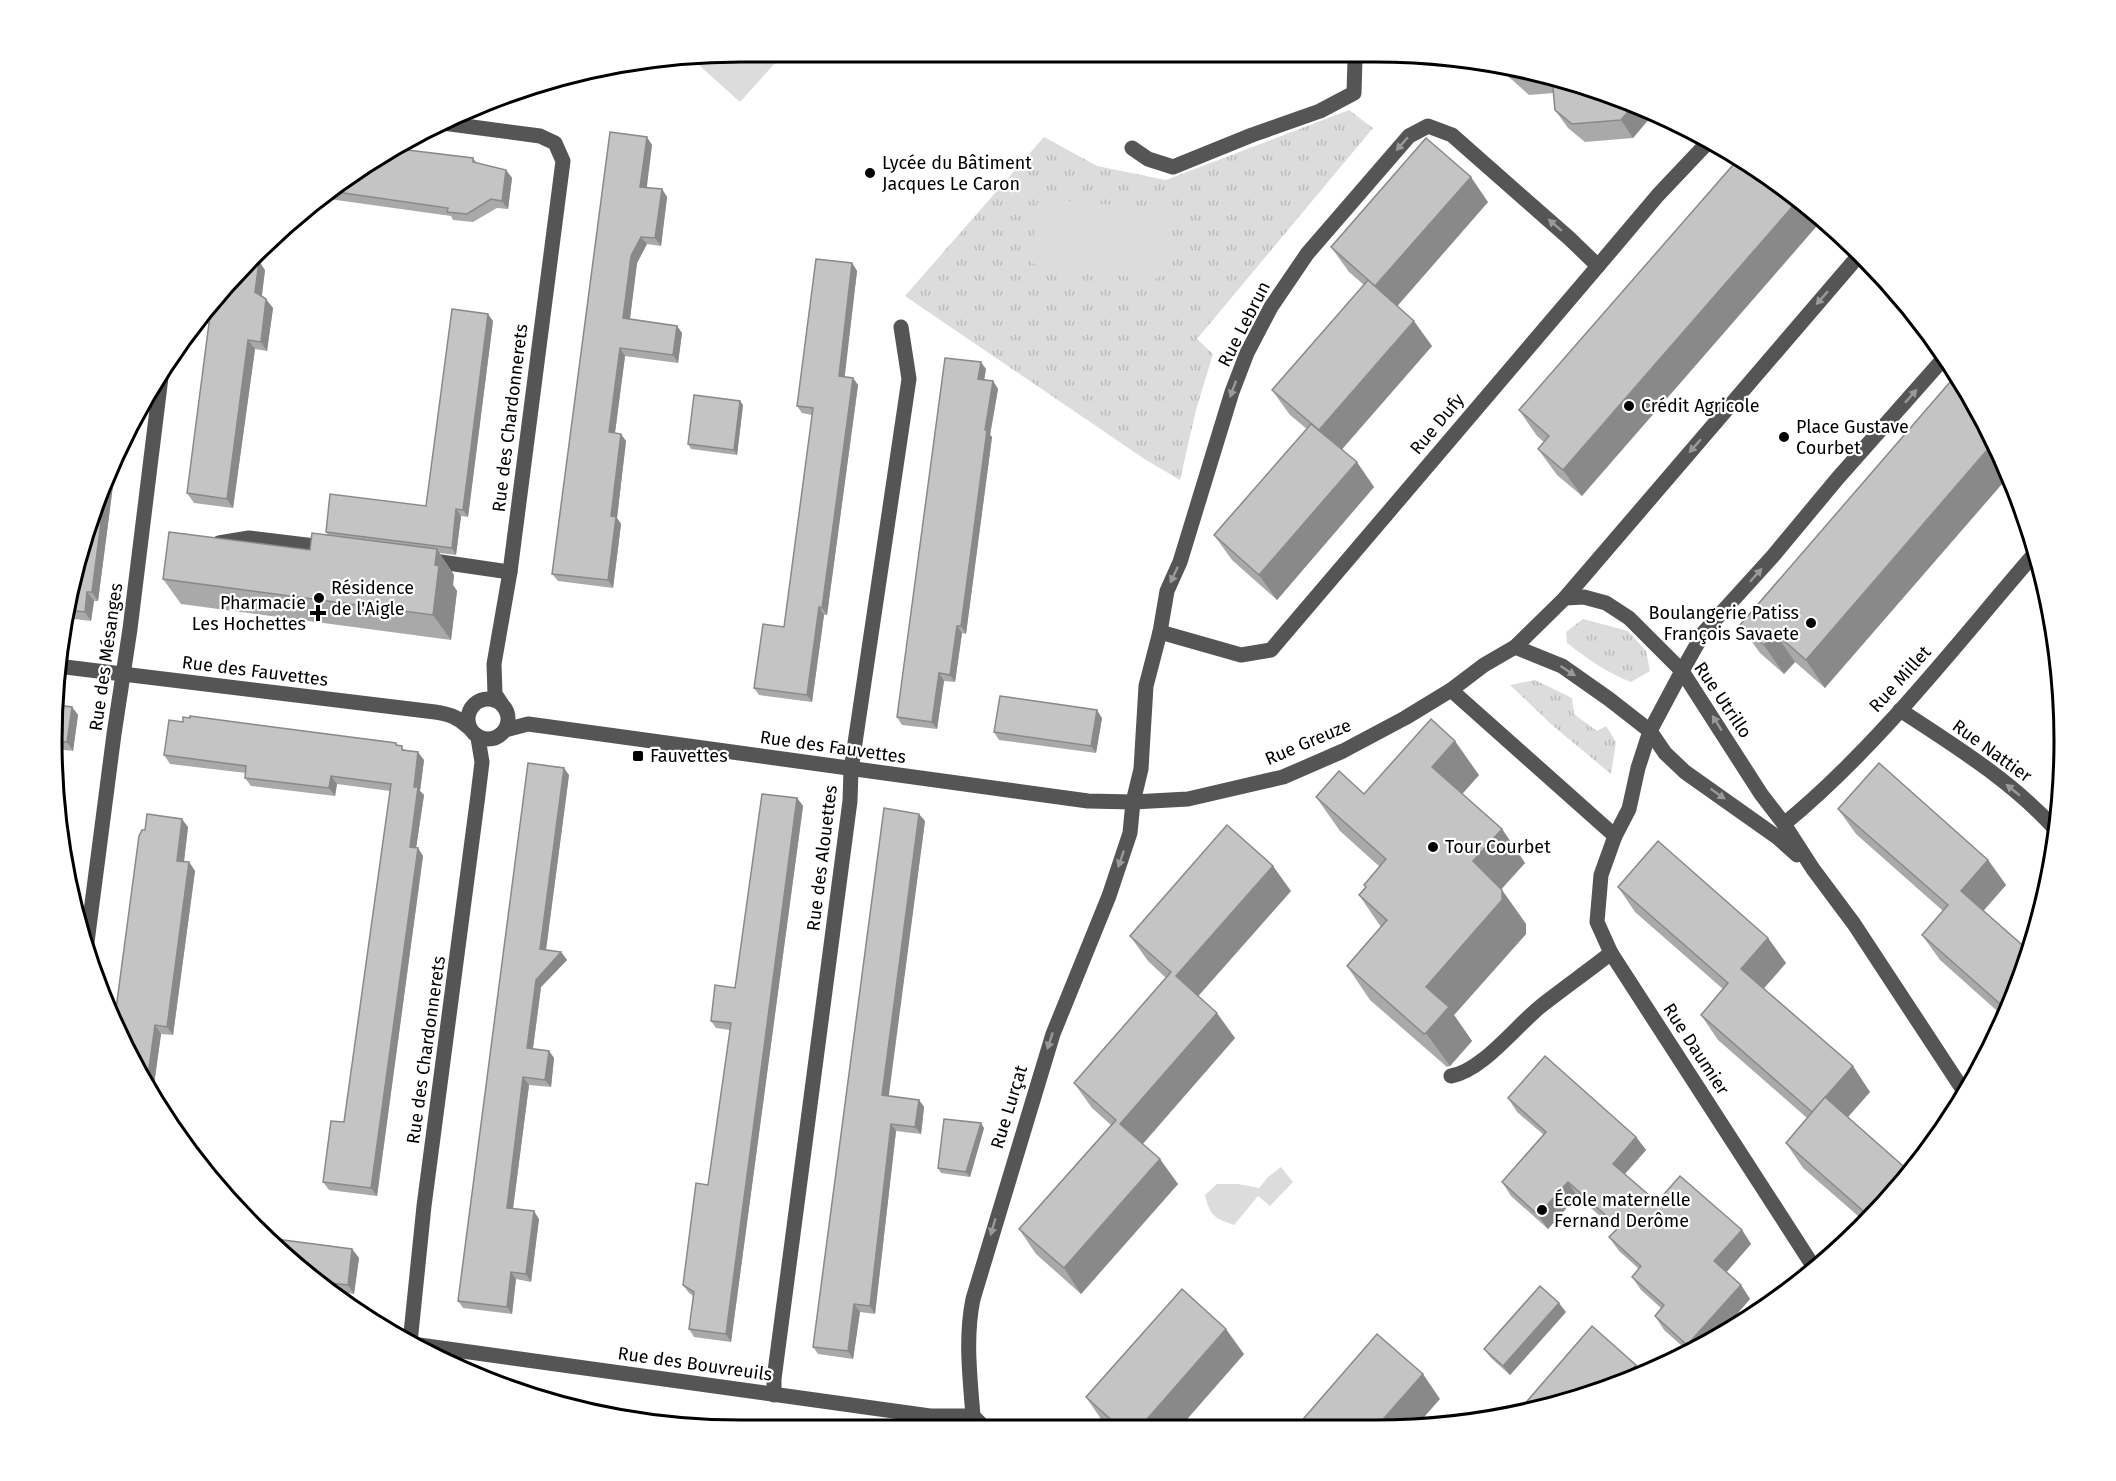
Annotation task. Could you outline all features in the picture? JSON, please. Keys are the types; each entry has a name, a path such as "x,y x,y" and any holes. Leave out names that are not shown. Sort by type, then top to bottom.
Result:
{"street":[{"path":"1132,148 1148,159 1173,167 1320,111 1354,93 1355,62"},
{"name":"Rue des Chardonnerets","path":"456,125 540,136 555,143 564,161 510,572 494,664 495,694 503,707"},
{"name":"Rue Lebrun","path":"1133,802 1141,769 1146,686 1160,632 1167,591 1180,562 1232,392 1247,353 1271,307 1307,254 1409,136 1428,126 1452,135 1598,266"},
{"name":"Rue Dufy","path":"1160,632 1241,655 1271,650 1658,195 1704,146"},
{"name":"Rue Greuze","path":"1133,802 1188,799 1283,777 1343,751 1405,718 1515,646 1565,598 1855,259"},
{"name":"Rue des Alouettes","path":"774,1395 850,801 851,770 909,379 901,327"},
{"name":"Rue Daumier","path":"1810,1262 1611,953 1597,922 1601,875 1615,836 1629,809 1638,768 1650,731 1704,633 1940,363"},
{"name":"Rue des Mésanges","path":"89,929 130,630 160,389"},
{"path":"206,543 227,543 249,538 340,549"},
{"path":"409,558 510,572"},
{"name":"Rue Millet","path":"1784,824 1814,799 1900,710 2029,560"},
{"name":"Rue Utrillo","path":"1565,598 1584,597 1606,603 1629,618 1682,671 1761,794 1784,824 1812,869 1854,924 1960,1086"},
{"name":"Rue Utrillo","path":"1515,646 1562,666 1609,699 1650,731 1665,753 1685,772 1777,837 1812,869"},
{"name":"Rue des Fauvettes","path":"66,667 449,714 460,712 476,703"},
{"name":"Rue des Chardonnerets","path":"476,703 488,692 493,679"},
{"path":"1450,690 1615,836"},
{"path":"491,699 503,707 508,720 501,734 488,740 473,732 467,716 476,703 491,699"},
{"name":"Rue des Fauvettes","path":"503,707 528,724 1088,801 1133,802"},
{"name":"Rue Nattier","path":"1900,710 1978,762 2038,810 2050,823"},
{"name":"Rue des Fauvettes","path":"449,714 473,732"},
{"name":"Rue des Fauvettes","path":"501,734 528,724"},
{"name":"Rue des Chardonnerets","path":"412,1335 424,1206 482,762 473,732"},
{"name":"Rue des Chardonnerets","path":"482,762 501,734"},
{"name":"Rue Lurçat","path":"979,1420 968,1347 969,1320 973,1299 1053,1034 1109,896 1130,833 1133,802"},
{"path":"1451,1076 1465,1073 1500,1045 1539,1008 1611,953"},
{"name":"Rue des Bouvreuils","path":"438,1348 963,1420"}],"green space":[{"path":"776,62 740,102 697,63"},
{"path":"1349,110 1373,128 1197,339 1213,354 1196,410 1180,480 1146,460 905,296 1044,137 1097,166 1166,180"},
{"path":"1046,199 1161,209 1167,216 1162,275 1155,279 1040,268 1031,262 1037,203"},
{"path":"1583,619 1628,631 1646,651 1650,671 1631,682 1606,670 1567,643 1566,632"},
{"path":"1535,680 1572,698 1574,714 1597,731 1606,726 1616,742 1611,774 1552,725 1510,685"},
{"path":"1281,1167 1293,1182 1270,1206 1258,1196 1234,1225 1217,1218 1211,1212 1205,1195 1217,1184 1238,1184 1259,1188"}],"building":[{"path":"1553,86 1629,111 1621,120 1572,124 1555,110"},
{"path":"610,132 647,137 640,187 662,189 655,238 641,237 631,256 623,318 677,326 673,355 620,348 609,432 621,434 611,516 616,517 608,580 552,574"},
{"path":"1426,138 1471,177 1375,286 1331,247"},
{"path":"405,150 473,158 473,162 506,170 502,201 491,199 467,214 447,212 448,208 340,192"},
{"path":"1734,164 1793,206 1563,470 1538,449 1549,436 1519,410"},
{"path":"816,259 852,263 839,376 853,378 822,608 819,607 807,695 754,688 763,624 784,627 813,408 797,406"},
{"path":"259,261 255,292 266,299 261,342 248,340 227,499 187,493 210,318"},
{"path":"1368,280 1414,321 1319,430 1272,390"},
{"path":"452,309 488,314 463,510 456,509 452,548 326,532 330,494 426,506"},
{"path":"945,358 981,362 978,379 993,381 961,626 957,626 950,675 939,673 932,722 897,717"},
{"path":"1951,381 1988,449 1806,660 1775,633 1764,645 1740,625"},
{"path":"694,395 740,401 734,450 688,444"},
{"path":"1311,424 1357,462 1259,575 1214,535"},
{"path":"103,510 92,592 87,592 85,612 74,611 85,565"},
{"path":"169,532 310,550 312,533 437,549 435,565 439,566 433,615 163,579"},
{"path":"1000,696 1097,710 1091,746 994,732"},
{"path":"63,706 72,707 67,742 62,742"},
{"path":"190,716 396,743 402,746 402,750 418,752 414,787 418,787 410,847 418,848 371,1188 323,1182 331,1121 344,1122 391,784 331,776 329,788 245,778 246,766 164,755 169,720 183,722 183,717 190,718"},
{"path":"1431,719 1455,741 1432,767 1502,829 1473,861 1502,890 1502,900 1426,987 1449,1007 1424,1034 1347,966 1387,920 1359,895 1366,887 1364,885 1386,859 1316,797 1339,771 1364,794"},
{"path":"528,763 564,768 540,949 561,952 536,980 527,1048 549,1051 545,1080 523,1077 507,1208 534,1211 526,1274 511,1272 507,1307 458,1301"},
{"path":"1879,763 1988,860 1961,891 2022,945 2001,1005 1922,935 1948,905 1838,809"},
{"path":"762,794 797,798 726,1334 689,1329 694,1292 683,1285 696,1183 708,1185 731,1023 711,1021 715,985 735,988"},
{"path":"884,808 919,814 882,1095 919,1100 915,1127 891,1124 870,1306 854,1304 848,1351 813,1347"},
{"path":"147,814 182,819 177,861 189,862 167,1027 155,1025 148,1073 116,1007 139,836 142,830 145,830"},
{"path":"1227,825 1273,866 1176,976 1217,1013 1120,1124 1160,1159 1064,1268 1019,1229 1116,1120 1074,1083 1171,972 1130,936"},
{"path":"1658,841 1768,938 1741,969 1853,1066 1812,1112 1701,1015 1728,983 1618,887"},
{"path":"1545,1056 1636,1137 1613,1164 1657,1202 1680,1176 1742,1230 1714,1261 1741,1285 1690,1342 1686,1344 1655,1316 1664,1305 1632,1277 1641,1266 1609,1237 1619,1227 1568,1182 1538,1215 1502,1182 1546,1132 1508,1098"},
{"path":"1825,1097 1904,1167 1864,1212 1786,1143"},
{"path":"944,1119 981,1123 966,1172 938,1168"},
{"path":"281,1240 352,1249 348,1285 333,1283"},
{"path":"1540,1286 1559,1303 1503,1366 1484,1349"},
{"path":"1182,1289 1226,1329 1146,1420 1111,1420 1086,1397"},
{"path":"1592,1326 1636,1365 1633,1369 1594,1383 1527,1402"},
{"path":"1377,1334 1423,1374 1383,1420 1302,1420"}],"place":[{"name":"Lycée du Bâtiment Jacques Le Caron","path":"870,173"},
{"name":"Crédit Agricole","path":"1629,406"},
{"name":"Place Gustave Courbet","path":"1784,437"},
{"name":"Résidence de l'Aigle","path":"319,598"},
{"name":"Pharmacie Les Hochettes","path":"318,613"},
{"name":"Boulangerie Patiss François Savaete","path":"1811,623"},
{"name":"Fauvettes","path":"638,756"},
{"name":"Tour Courbet","path":"1433,847"},
{"name":"École maternelle Fernand Derôme","path":"1542,1210"}]}
